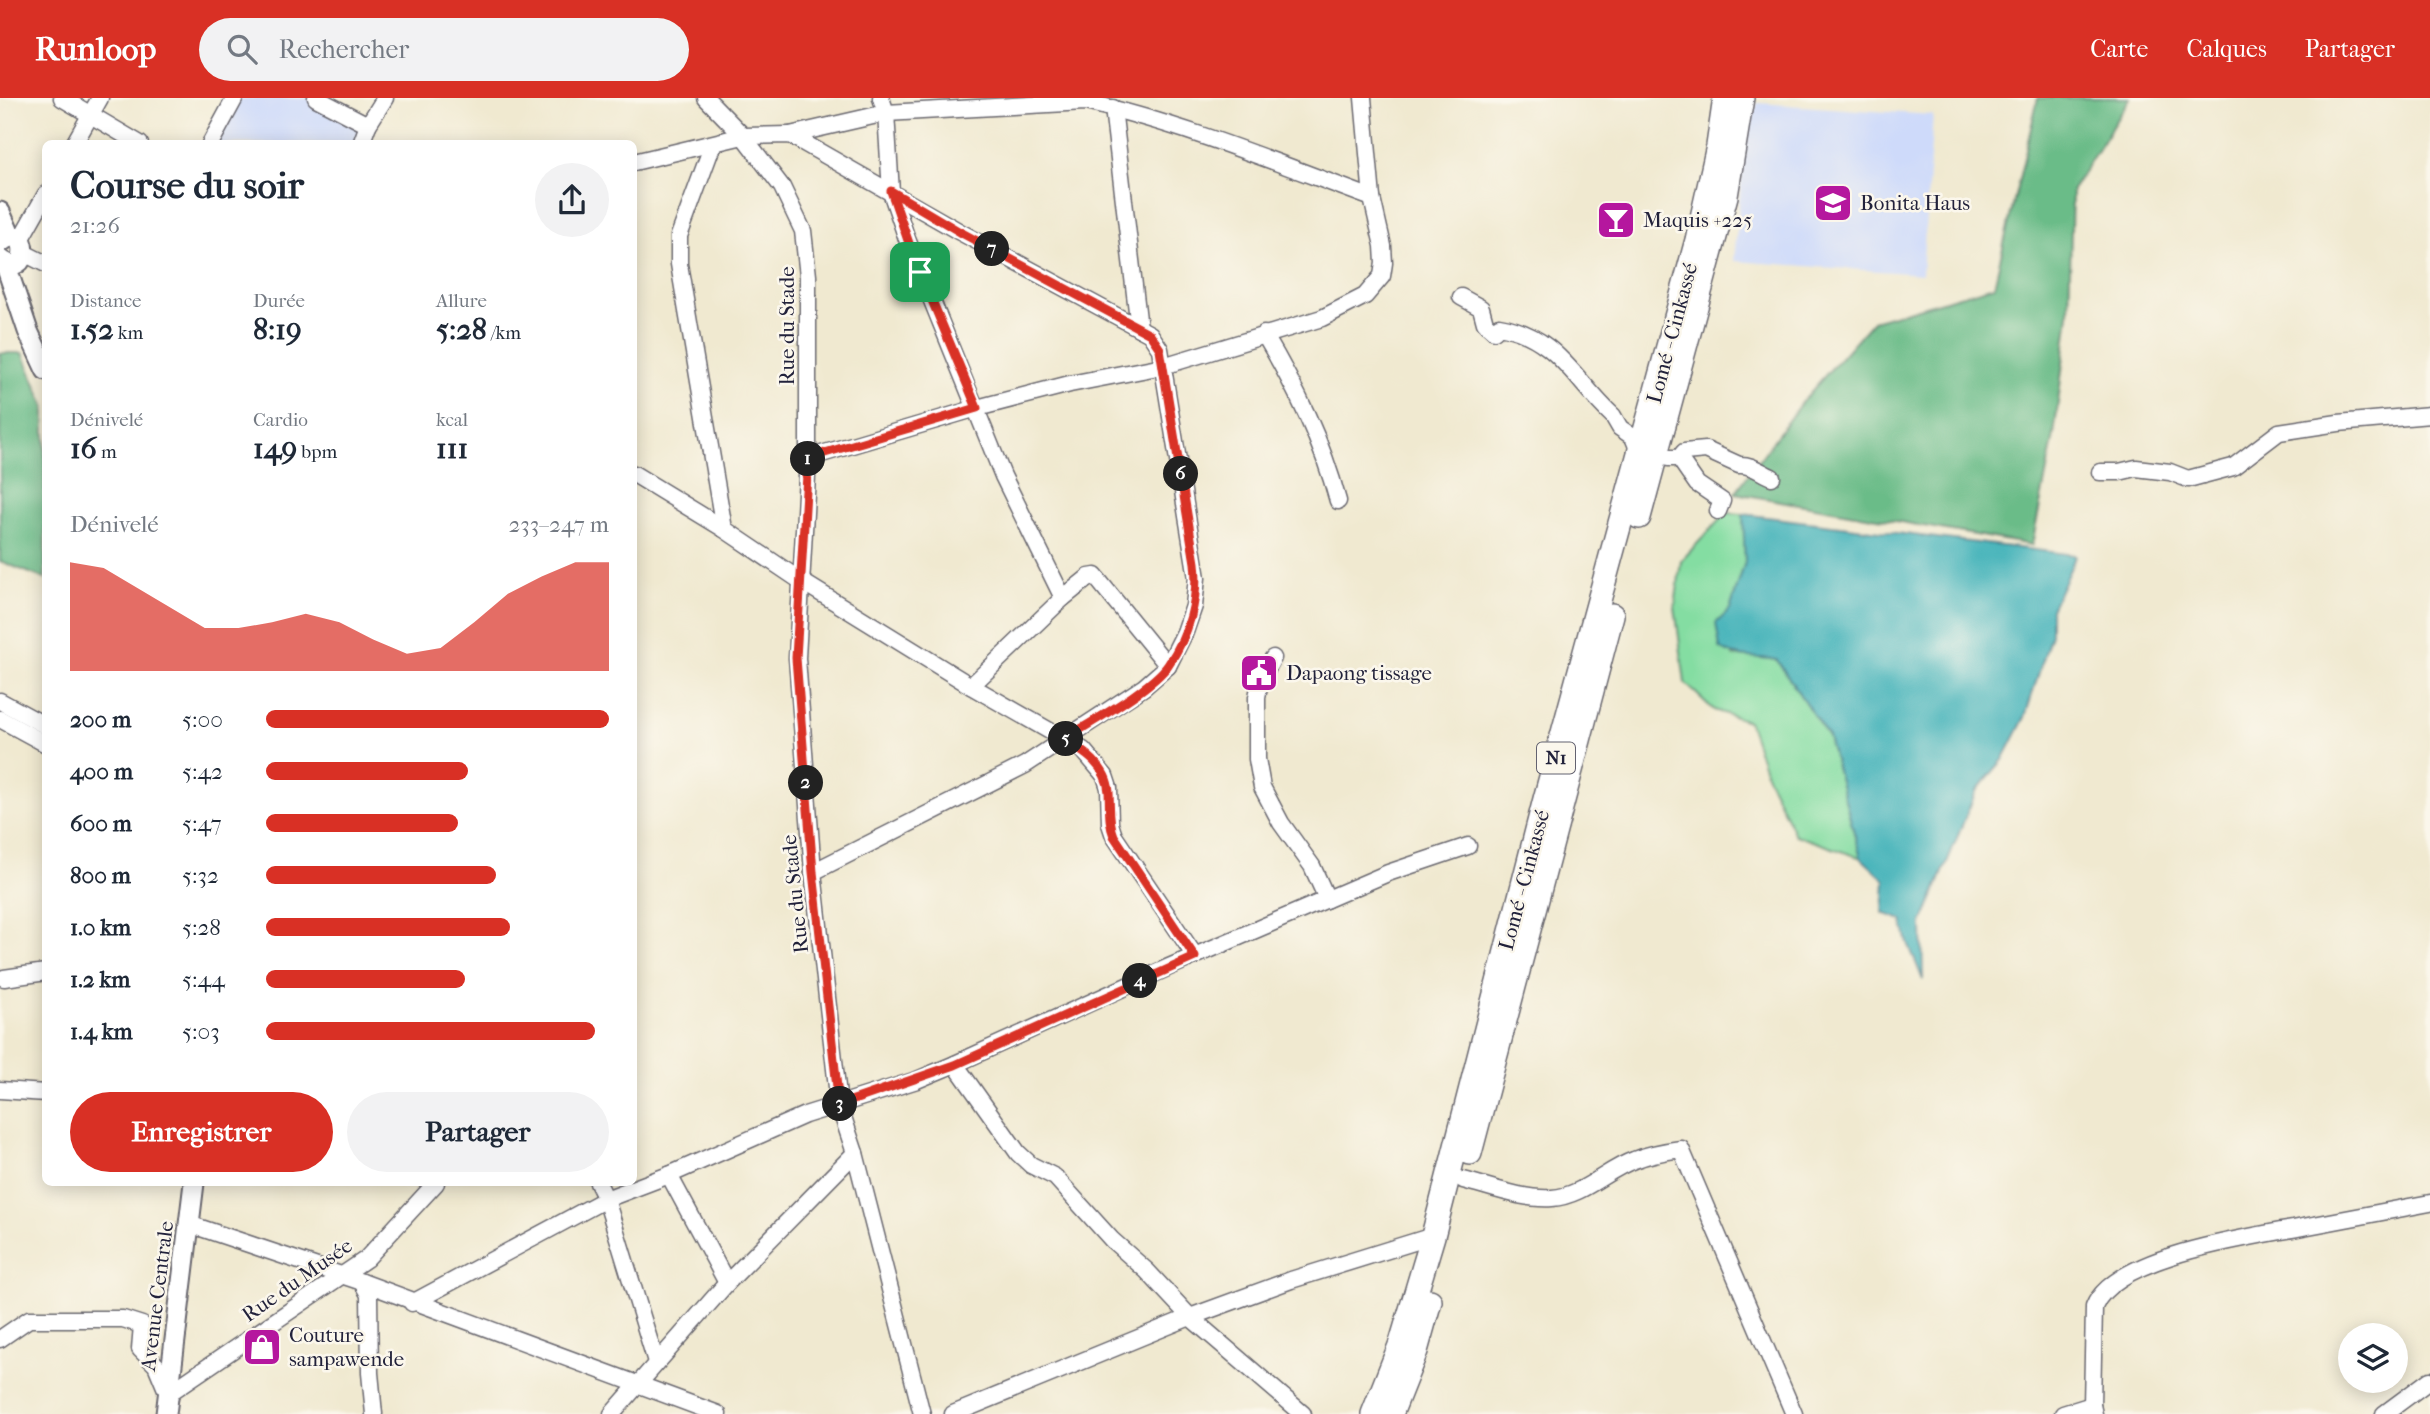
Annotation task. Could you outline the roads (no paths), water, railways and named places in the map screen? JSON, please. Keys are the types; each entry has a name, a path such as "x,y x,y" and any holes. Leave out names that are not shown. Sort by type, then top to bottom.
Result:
{"highway":[{"name":"Lomé - Cinkassé","path":"1373,1414 1463,1180 1648,456 1709,193 1725,98"},
{"name":"Lomé - Cinkassé","path":"1391,1414 1416,1352 1440,1237 1545,799 1726,196 1742,98"}],"main road":[{"path":"0,212 11,251 21,309 42,360"},
{"name":"Avenue Centrale","path":"166,1414 194,1186"}],"street":[{"path":"62,98 132,140"},
{"path":"76,140 100,98"},
{"path":"213,140 235,98"},
{"path":"316,98 368,125"},
{"path":"362,140 368,125 386,98"},
{"name":"Rue du Stade","path":"706,98 743,136 782,187 803,230 808,276 808,458 796,658 813,872 839,1105 855,1153 922,1414"},
{"path":"808,458 977,408 1070,384 1163,366 1322,318 1350,306 1376,286 1382,276 1383,254 1372,198 1363,98"},
{"path":"637,161 743,136 790,135 883,106 1084,100 1213,139 1372,198"},
{"path":"883,106 891,191 913,255 1003,476 1063,598"},
{"path":"1113,108 1139,328"},
{"path":"790,135 960,232 1139,328 1158,342 1197,579 1190,618 1168,666 1144,687 1025,765 813,872"},
{"path":"713,144 679,236 679,264 724,529"},
{"path":"42,201 11,251 42,263"},
{"path":"1461,297 1481,308 1485,323 1494,331 1500,326 1524,332 1556,352 1613,416 1620,428 1633,437 1648,456 1679,458"},
{"path":"1264,334 1312,423 1338,501"},
{"path":"2100,472 2136,468 2170,472 2188,479 2233,467 2279,432 2338,423 2430,415"},
{"path":"1679,458 1684,452 1706,450 1739,465 1758,468 1773,477"},
{"path":"1679,458 1697,484 1722,501 1718,510"},
{"path":"637,476 971,686 1083,750 1105,776 1109,788 1110,824 1114,836 1195,957"},
{"path":"971,686 1063,598 1089,577 1098,579 1168,666"},
{"path":"1273,658 1260,682 1257,697 1257,759 1262,787 1281,823 1312,866 1327,899"},
{"path":"0,701 42,724"},
{"path":"0,719 42,742"},
{"path":"412,1303 606,1199 669,1175 769,1129 955,1065 1327,899 1413,863 1468,846"},
{"path":"4,978 42,973"},
{"path":"955,1065 1018,1153 1031,1165 1055,1177 1112,1240 1147,1270 1191,1317 1303,1414"},
{"path":"0,1090 42,1093"},
{"path":"1463,1180 1533,1198 1552,1198 1578,1192 1595,1179 1634,1160 1681,1149 1794,1414"},
{"path":"612,1414 727,1283 855,1153"},
{"path":"669,1175 727,1283"},
{"name":"Rue du Musée","path":"168,1394 366,1258 433,1186"},
{"path":"600,1186 606,1199 656,1362"},
{"path":"2063,1414 2093,1410 2094,1307 2099,1296 2113,1284 2165,1258 2207,1246 2430,1203"},
{"path":"189,1224 362,1282 412,1303 718,1414"},
{"path":"953,1414 1191,1317 1291,1280 1440,1237"},
{"path":"362,1282 369,1295 370,1373 374,1414"},
{"path":"0,1339 29,1319 123,1319 142,1325 140,1349 156,1365 168,1394"},
{"path":"2384,1414 2430,1380"}],"water":[{"path":"1743,514 2075,555 2051,609 2051,634 2025,717 2003,760 1976,791 1922,924 1923,980 1902,920 1883,913 1885,880 1861,858 1828,737 1777,660 1740,656 1720,648 1716,623 1730,610 1745,562"}],"place":[{"name":"Bonita Haus","path":"1833,203"},
{"name":"Maquis +225","path":"1616,220"},
{"name":"Dapaong tissage","path":"1259,673"},
{"name":"Couture sampawende","path":"262,1347"}]}
